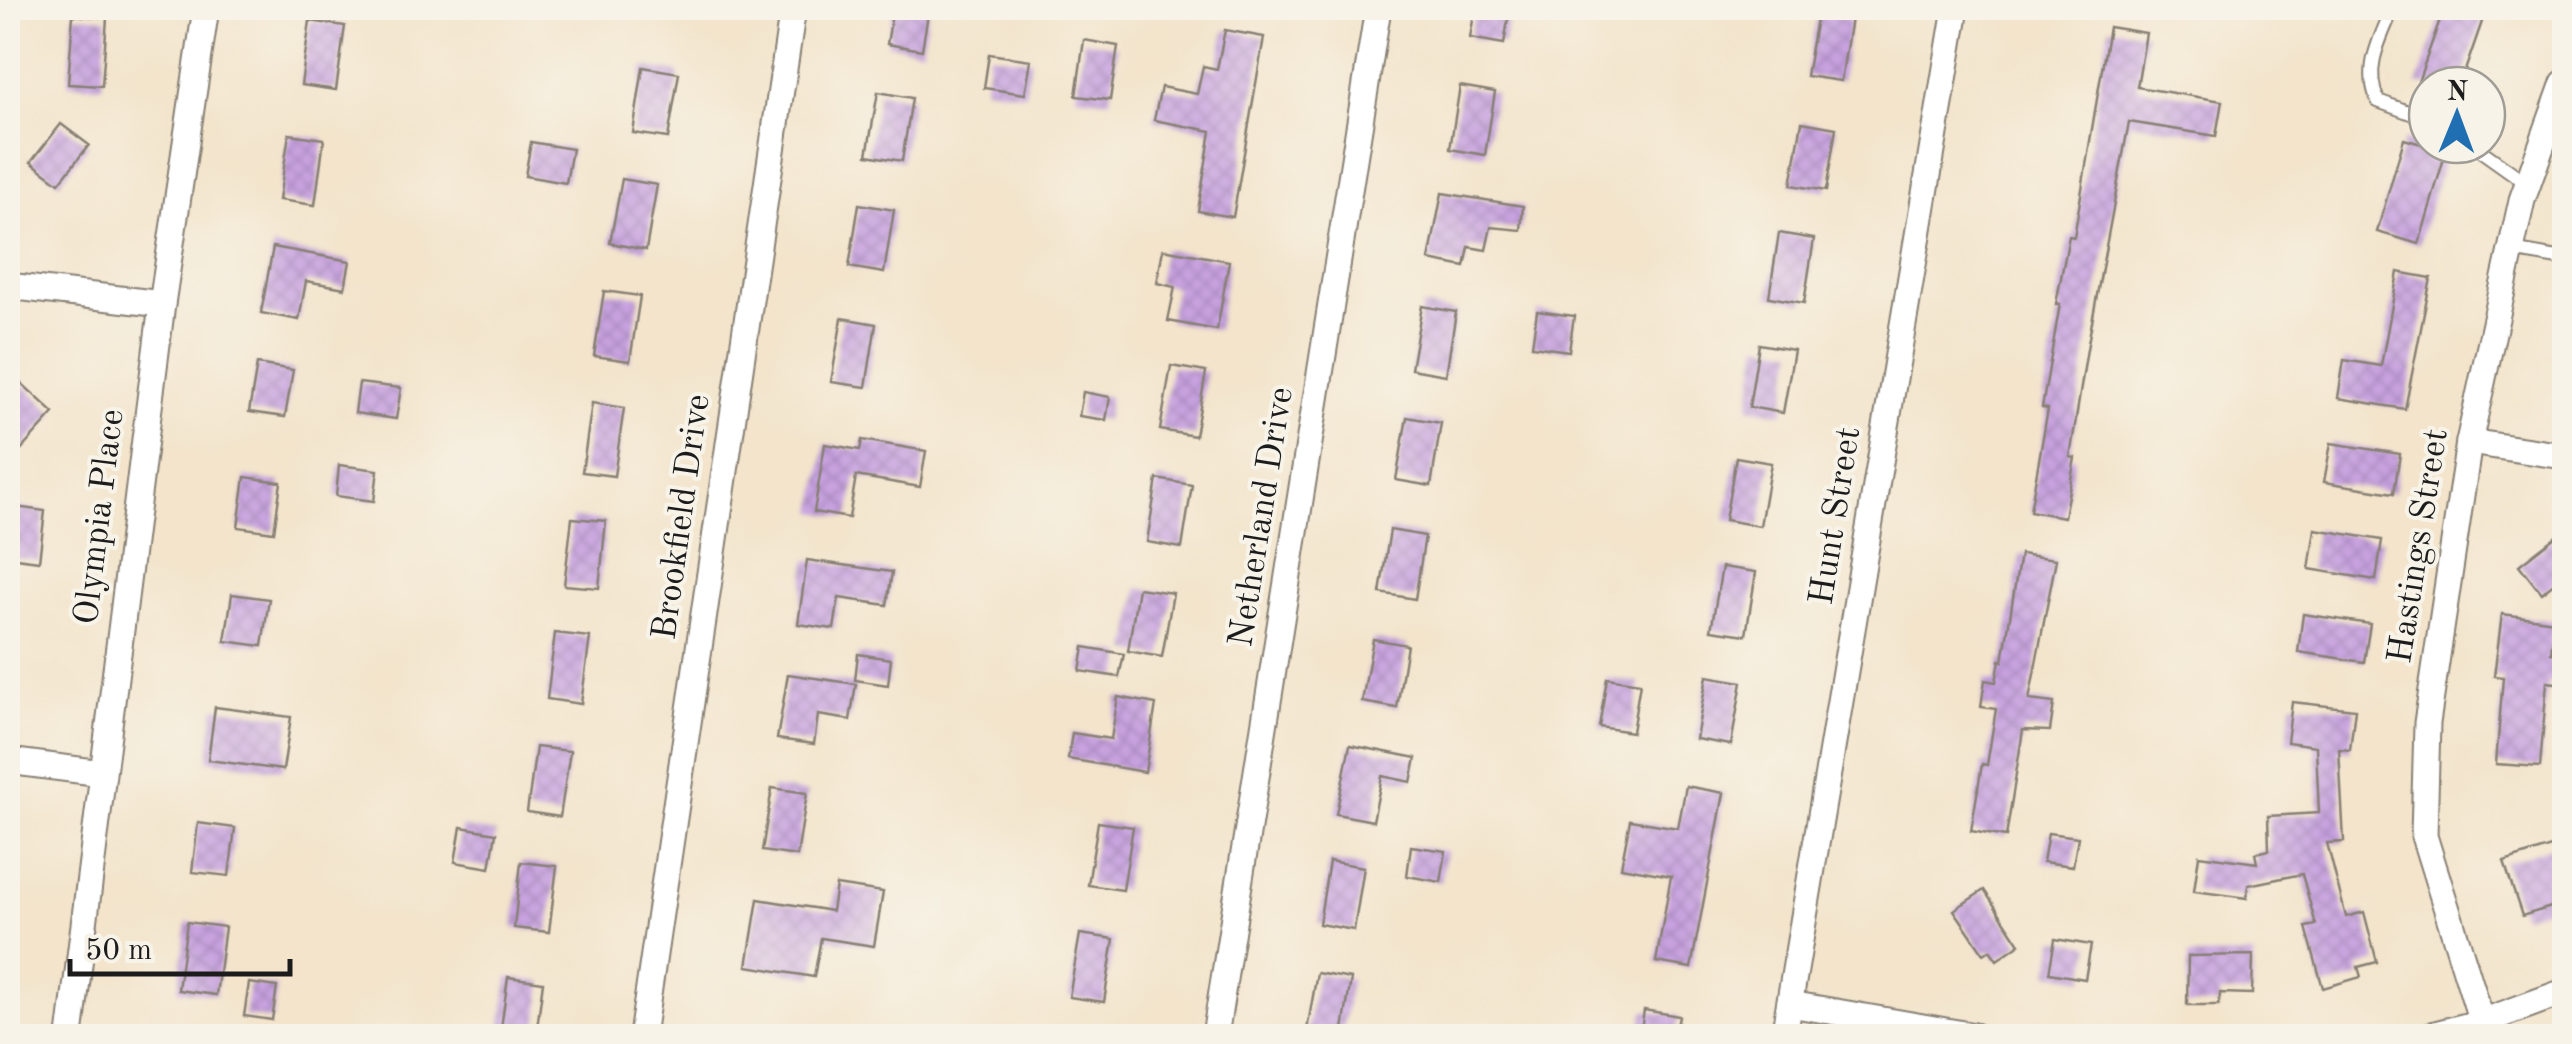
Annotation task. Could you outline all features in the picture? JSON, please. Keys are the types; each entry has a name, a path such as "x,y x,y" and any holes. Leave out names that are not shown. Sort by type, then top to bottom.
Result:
{"street":[{"name":"Olympia Place","path":"70,1036 162,304 206,8"},
{"name":"Brookfield Drive","path":"642,1036 792,8"},
{"name":"Netherland Drive","path":"1215,1036 1378,8"},
{"name":"Hunt Street","path":"1784,1036 1956,8"},
{"name":"Hastings Street","path":"2482,1022 2424,836 2427,723 2469,442 2528,184 2564,83"},
{"path":"8,286 162,304"},
{"path":"2469,442 2564,456"},
{"path":"8,760 102,772"},
{"path":"2427,1036 2482,1022 2564,992"},
{"path":"1790,1004 1975,1036"}],"lane":[{"path":"2393,8 2374,52 2370,82 2378,101 2407,112"},
{"path":"2501,165 2528,184"},
{"path":"2511,250 2564,259"}],"building":[{"path":"893,8 929,8 922,50 887,44"},
{"path":"1475,8 1510,8 1504,44 1470,38"},
{"path":"2444,8 2460,8 2484,16 2467,65 2424,65"},
{"path":"1817,13 1851,18 1841,81 1806,76"},
{"path":"73,15 107,18 102,86 68,84"},
{"path":"310,21 345,26 336,90 301,85"},
{"path":"2109,27 2146,33 2137,87 2222,101 2216,136 2129,122 2087,349 2064,517 2030,511 2048,409 2042,408 2060,304 2056,304 2069,236 2074,237"},
{"path":"1225,30 1264,37 1233,217 1198,211 1211,131 1154,120 1161,87 1197,94 1203,66 1217,69"},
{"path":"1084,40 1118,46 1110,100 1076,96"},
{"path":"989,54 1031,60 1025,94 984,88"},
{"path":"643,67 679,73 668,138 633,133"},
{"path":"1460,86 1495,92 1485,155 1450,149"},
{"path":"878,92 912,98 902,161 867,155"},
{"path":"1802,122 1836,128 1826,191 1791,185"},
{"path":"61,124 89,145 59,183 31,162"},
{"path":"289,134 324,139 315,205 279,200"},
{"path":"2404,139 2407,140 2407,165 2442,165 2419,244 2377,232"},
{"path":"531,142 572,149 566,183 525,176"},
{"path":"622,179 657,185 646,250 610,243"},
{"path":"1442,193 1523,206 1521,230 1491,227 1486,250 1469,247 1465,267 1429,260"},
{"path":"859,204 894,210 884,273 849,267"},
{"path":"1779,233 1814,239 1804,303 1769,297"},
{"path":"273,247 350,261 345,288 306,281 299,320 261,313"},
{"path":"1163,249 1229,261 1217,330 1168,321 1175,287 1157,283"},
{"path":"2398,272 2431,278 2405,409 2338,398 2344,360 2381,366"},
{"path":"604,291 640,296 630,361 594,356"},
{"path":"1422,306 1456,312 1446,375 1411,369"},
{"path":"1537,311 1574,316 1569,351 1532,346"},
{"path":"842,318 876,324 866,387 831,382"},
{"path":"1759,344 1794,350 1783,413 1749,407"},
{"path":"257,364 293,370 285,417 249,412"},
{"path":"1171,366 1206,372 1195,436 1160,430"},
{"path":"18,380 54,413 8,464 8,392"},
{"path":"359,383 401,388 396,419 355,413"},
{"path":"1083,392 1110,397 1106,420 1079,416"},
{"path":"592,403 624,408 614,476 582,472"},
{"path":"1407,417 1441,423 1431,486 1396,480"},
{"path":"862,440 926,451 920,487 856,476 849,518 814,512 825,444 860,450"},
{"path":"2331,443 2400,454 2394,493 2324,482"},
{"path":"1736,457 1771,463 1760,526 1725,520"},
{"path":"339,465 378,470 374,501 336,496"},
{"path":"245,477 281,482 274,532 238,527"},
{"path":"1157,479 1192,485 1182,548 1147,542"},
{"path":"8,506 45,511 39,561 8,557"},
{"path":"572,518 606,521 599,588 564,585"},
{"path":"2315,529 2382,540 2376,580 2309,569"},
{"path":"1390,530 1425,536 1415,599 1380,593"},
{"path":"2564,530 2564,575 2541,593 2519,565"},
{"path":"2020,554 2056,559 2029,700 2054,703 2050,731 2023,730 2006,837 1971,831 1996,709 1981,707 1985,680 1996,682 2000,660 2003,661"},
{"path":"807,560 892,572 887,605 839,598 834,629 798,624"},
{"path":"1722,567 1756,572 1746,635 1711,630"},
{"path":"1138,588 1173,593 1162,657 1128,651"},
{"path":"232,594 269,599 262,646 225,641"},
{"path":"2303,614 2370,624 2364,662 2298,652"},
{"path":"2502,614 2555,621 2551,653 2564,655 2564,684 2547,682 2540,767 2496,764 2503,677 2494,676"},
{"path":"555,633 590,637 581,704 547,699"},
{"path":"1373,639 1407,645 1397,708 1362,702"},
{"path":"1084,647 1124,654 1119,677 1080,671"},
{"path":"858,654 891,659 888,685 855,680"},
{"path":"788,674 856,684 850,720 818,715 814,744 777,739"},
{"path":"1707,676 1742,682 1731,745 1696,739"},
{"path":"1607,678 1640,683 1632,732 1599,727"},
{"path":"1118,697 1156,704 1145,772 1068,759 1072,733 1111,739"},
{"path":"2292,702 2355,709 2350,750 2339,749 2344,842 2327,843 2346,917 2364,912 2377,962 2358,967 2361,977 2323,988 2306,927 2316,925 2302,874 2248,885 2247,898 2194,891 2199,855 2257,863 2255,853 2269,850 2268,816 2319,813 2316,746 2287,742"},
{"path":"215,707 291,717 283,770 208,760"},
{"path":"1350,745 1416,758 1411,782 1382,776 1373,821 1336,814"},
{"path":"536,747 570,751 560,817 527,812"},
{"path":"1686,786 1724,793 1691,968 1656,962 1671,876 1621,867 1630,820 1678,828"},
{"path":"772,788 807,793 797,856 762,851"},
{"path":"1098,822 1133,827 1123,890 1088,885"},
{"path":"198,823 235,828 229,876 192,872"},
{"path":"461,827 496,833 490,868 455,862"},
{"path":"2048,833 2078,837 2073,866 2043,862"},
{"path":"1411,846 1446,851 1441,882 1407,876"},
{"path":"2554,846 2564,879 2564,903 2522,916 2504,862"},
{"path":"1329,861 1364,867 1354,930 1319,924"},
{"path":"521,862 557,866 549,932 514,928"},
{"path":"836,885 883,892 874,946 821,938 814,977 747,966 758,899 832,911"},
{"path":"1984,890 2020,944 1997,960 1990,950 1984,954 1954,910"},
{"path":"187,922 225,927 216,995 178,990"},
{"path":"1080,934 1114,939 1104,1002 1069,997"},
{"path":"2055,939 2091,945 2085,979 2049,973"},
{"path":"2253,955 2252,994 2220,993 2219,1005 2187,1005 2188,956"},
{"path":"1317,973 1351,979 1342,1036 1306,1036"},
{"path":"508,977 543,982 536,1036 500,1036"},
{"path":"249,983 277,987 272,1020 244,1016"},
{"path":"1644,1010 1679,1016 1675,1036 1640,1036"}]}
